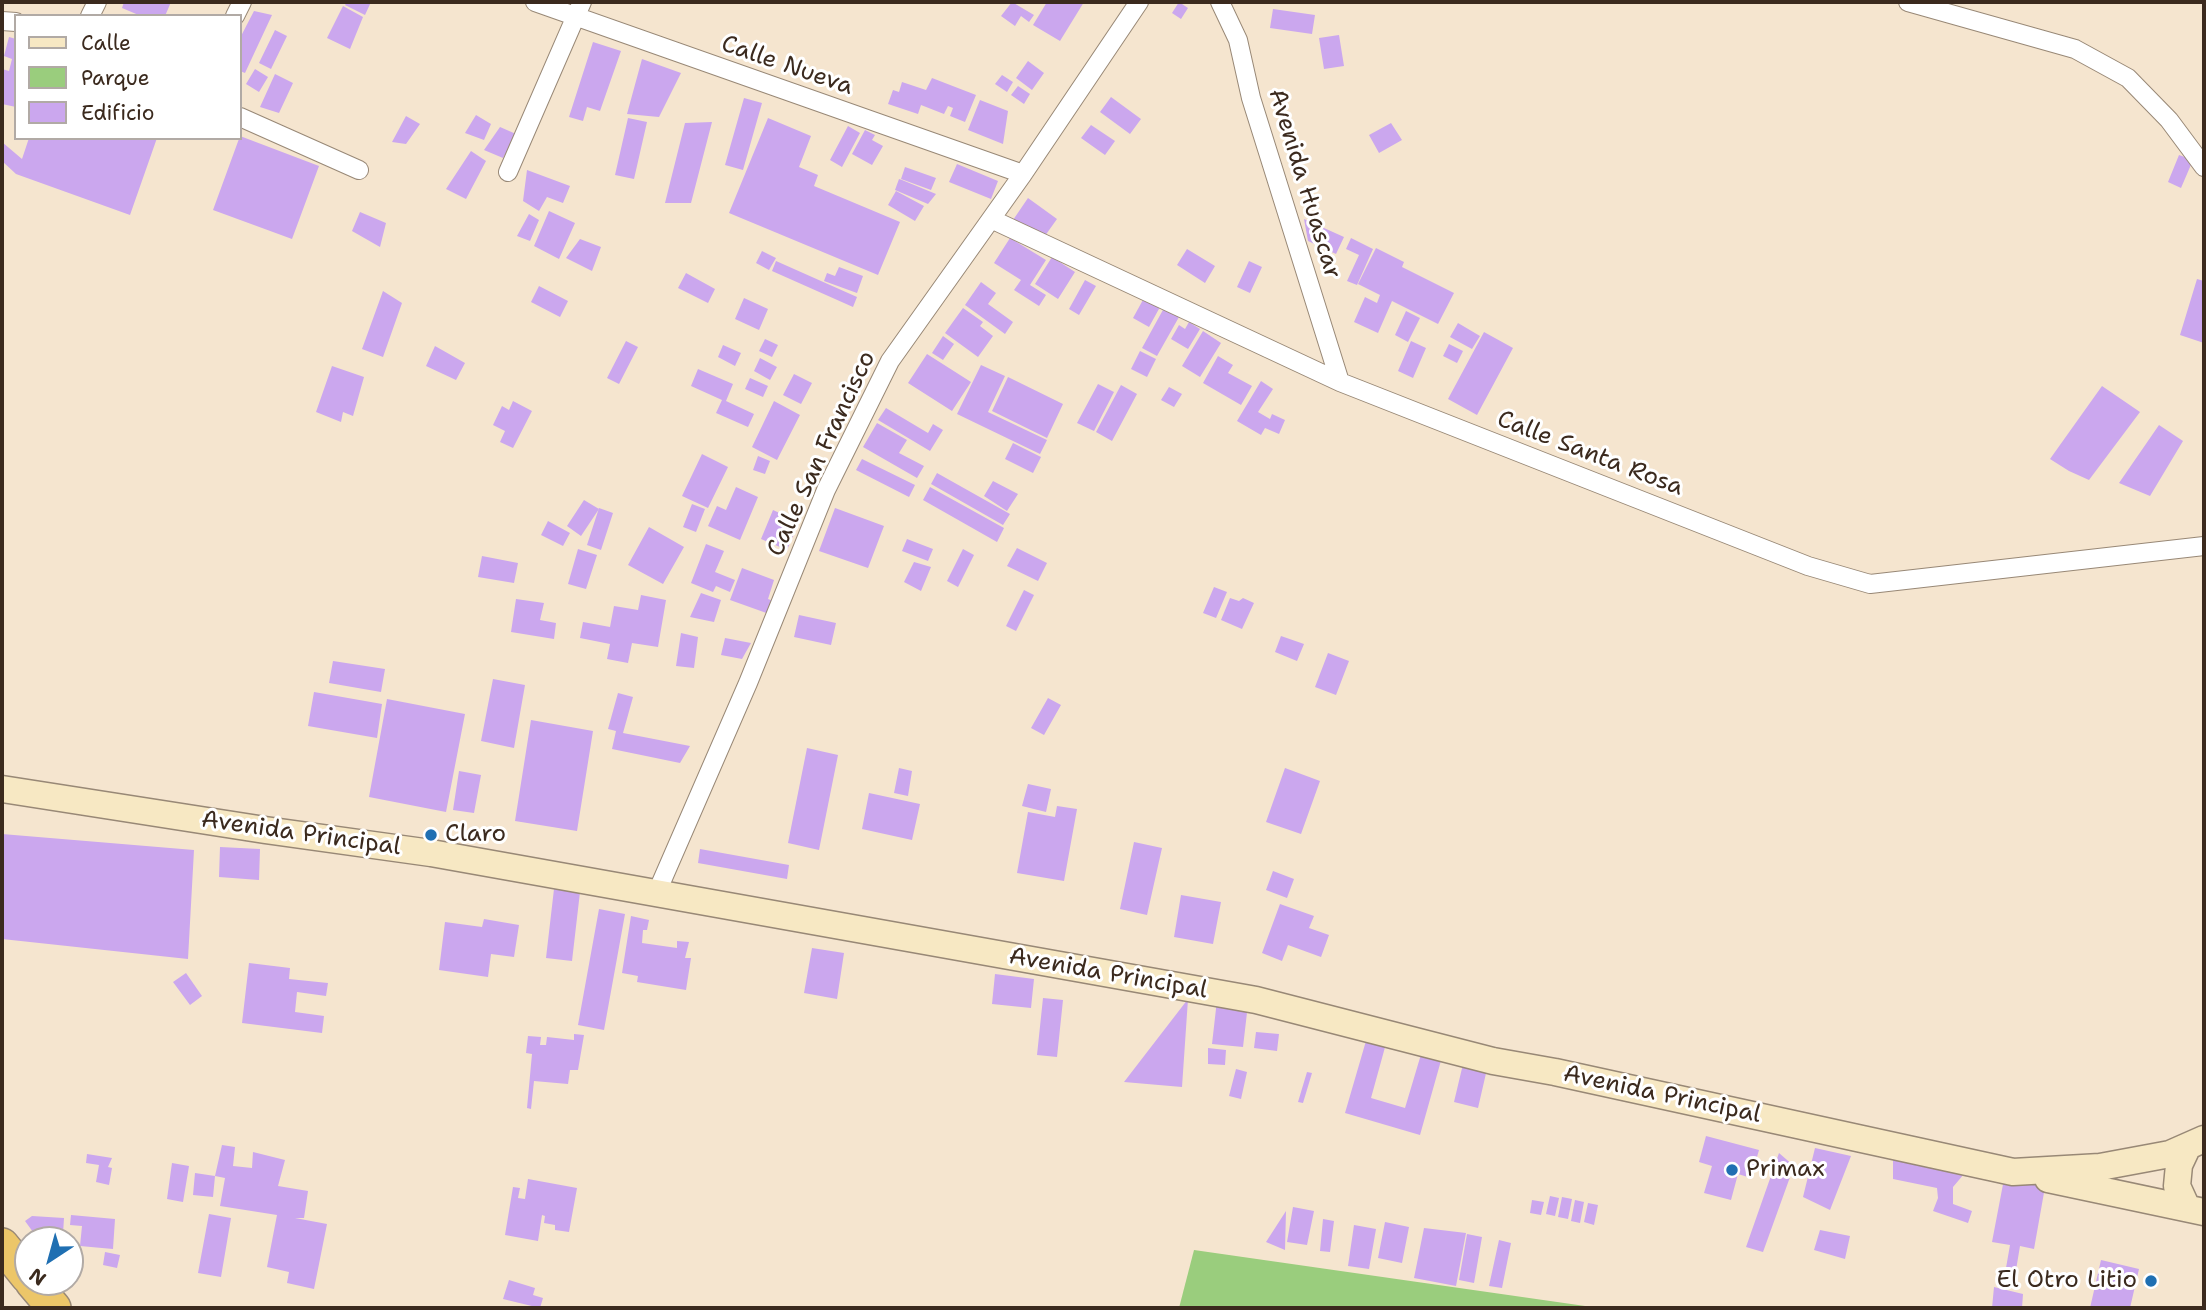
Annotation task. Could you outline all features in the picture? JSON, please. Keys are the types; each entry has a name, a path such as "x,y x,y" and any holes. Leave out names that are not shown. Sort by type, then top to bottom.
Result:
{"highway":[{"path":"2,1245 14,1260"}],"main road":[{"name":"Avenida Principal","path":"2,789 431,853 1256,1000 1493,1061 1555,1072 2013,1172 2100,1167 2160,1157 2196,1144"},
{"path":"2196,1144 2179,1165 2177,1186 2196,1210"},
{"path":"2013,1172 2196,1210"}],"street":[{"name":"Calle Nueva","path":"535,2 579,10 1023,174"},
{"name":"Calle San Francisco","path":"657,892 838,467 890,361 1023,174 1139,2"},
{"name":"Avenida Huascar","path":"1220,2 1238,40 1251,98 1340,382"},
{"path":"1908,2 2076,49 2128,78 2169,120 2204,167"},
{"path":"508,172 579,10"},
{"path":"242,118 359,170"},
{"name":"Calle Santa Rosa","path":"991,219 1340,382 1808,566 1870,584 2204,546"}],"green space":[{"path":"1194,1250 1599,1308 1179,1308"}],"building":[{"path":"124,2 171,2 166,14 136,14 122,8"},
{"path":"347,2 371,2 365,15 345,5"},
{"path":"1012,2 1034,15 1029,22 1021,16 1015,26 1001,16"},
{"path":"1047,2 1084,2 1060,41 1033,25"},
{"path":"1179,2 1188,8 1181,19 1172,13"},
{"path":"343,6 363,17 350,49 327,38"},
{"path":"1273,9 1315,15 1312,34 1270,28"},
{"path":"254,11 272,15 245,73 242,72 242,34"},
{"path":"275,30 287,36 271,69 259,63"},
{"path":"1339,35 1344,66 1324,69 1319,38"},
{"path":"9,37 14,38 14,107 2,104 2,69 9,71 12,59 4,56"},
{"path":"593,42 621,51 600,111 587,107 583,121 569,117"},
{"path":"642,59 681,73 659,117 627,114"},
{"path":"1028,61 1044,73 1032,90 1016,78"},
{"path":"255,69 268,77 259,92 246,84"},
{"path":"275,74 293,83 279,113 260,107"},
{"path":"1002,75 1013,82 1007,92 995,84"},
{"path":"932,78 976,95 965,122 950,116 953,108 948,106 944,114 921,105 918,114 888,104 893,90 899,92 902,82 926,90"},
{"path":"1018,86 1030,94 1024,104 1011,95"},
{"path":"1111,97 1141,119 1130,134 1100,112"},
{"path":"744,98 762,103 743,170 725,165"},
{"path":"980,100 1008,111 1003,144 968,130"},
{"path":"476,115 491,124 484,140 465,133"},
{"path":"406,116 420,124 406,144 392,142"},
{"path":"628,118 647,122 634,179 615,175"},
{"path":"768,118 811,136 799,167 818,175 814,186 900,222 878,275 729,213"},
{"path":"712,122 691,203 665,203 685,123"},
{"path":"1391,123 1402,140 1379,153 1369,135"},
{"path":"1091,125 1115,141 1105,155 1081,138"},
{"path":"848,126 860,133 842,167 830,160"},
{"path":"500,127 516,134 503,158 484,150"},
{"path":"865,130 875,135 872,140 883,146 872,165 852,154"},
{"path":"242,137 319,166 292,239 213,210"},
{"path":"28,140 156,140 130,215 16,174 2,161 2,142 22,159"},
{"path":"471,151 486,161 466,199 446,189"},
{"path":"2179,155 2193,160 2181,188 2168,182"},
{"path":"957,164 998,181 991,199 949,182"},
{"path":"905,167 936,178 931,190 901,179"},
{"path":"527,170 570,186 563,203 547,197 539,211 523,201"},
{"path":"899,179 936,194 928,204 895,190"},
{"path":"896,191 924,206 915,221 888,205"},
{"path":"1028,198 1057,219 1042,240 1013,220"},
{"path":"549,211 575,223 559,259 534,246"},
{"path":"360,212 386,223 380,247 352,231"},
{"path":"529,214 539,220 530,241 517,236"},
{"path":"1304,219 1344,237 1336,254 1308,241"},
{"path":"1010,238 1046,260 1030,285 1046,295 1039,306 1014,290 1021,280 994,263"},
{"path":"1351,238 1373,249 1357,285 1347,281 1359,255 1346,249"},
{"path":"580,239 601,247 592,271 566,258"},
{"path":"1376,248 1404,262 1402,267 1454,293 1438,324 1392,301 1378,333 1354,322 1365,297 1377,303 1380,295 1358,284"},
{"path":"1187,249 1215,266 1205,283 1177,265"},
{"path":"762,251 776,258 769,270 756,263"},
{"path":"1052,257 1075,272 1058,299 1035,284"},
{"path":"776,261 857,297 853,307 772,271"},
{"path":"1249,261 1262,267 1250,293 1237,287"},
{"path":"839,267 863,276 857,293 824,281 827,273 835,276"},
{"path":"686,273 715,289 708,303 678,288"},
{"path":"2197,279 2204,281 2204,343 2180,335"},
{"path":"1085,280 1096,286 1079,315 1069,309"},
{"path":"981,282 996,293 988,304 1013,322 1005,334 965,305"},
{"path":"539,286 568,301 560,317 531,302"},
{"path":"383,291 402,303 383,357 362,349"},
{"path":"744,298 768,309 759,330 735,319"},
{"path":"1144,298 1160,307 1149,327 1133,318"},
{"path":"963,308 983,322 980,326 993,336 978,357 945,333"},
{"path":"1164,308 1179,317 1157,356 1142,348"},
{"path":"1406,311 1420,318 1408,342 1395,335"},
{"path":"1189,322 1200,329 1188,349 1171,339 1179,325 1185,329"},
{"path":"1458,323 1480,336 1472,349 1450,337"},
{"path":"1203,331 1221,343 1200,377 1182,366"},
{"path":"1484,332 1513,348 1477,415 1448,399"},
{"path":"943,336 954,344 943,360 932,353"},
{"path":"765,339 778,345 772,357 759,351"},
{"path":"626,341 638,347 619,384 607,378"},
{"path":"1411,341 1426,348 1413,378 1398,371"},
{"path":"1449,344 1463,351 1457,363 1443,356"},
{"path":"723,345 741,353 735,366 718,357"},
{"path":"435,346 465,363 456,380 426,366"},
{"path":"1140,351 1156,359 1147,377 1131,369"},
{"path":"927,354 971,382 952,411 908,383"},
{"path":"1218,356 1233,365 1228,373 1252,386 1241,405 1203,383"},
{"path":"760,358 777,367 770,380 754,371"},
{"path":"981,365 1005,376 988,412 1047,440 1040,454 957,414"},
{"path":"332,366 364,377 353,416 343,412 341,422 316,412"},
{"path":"698,369 733,384 726,401 754,414 748,427 716,413 722,400 691,386"},
{"path":"794,374 812,383 801,404 783,395"},
{"path":"1008,377 1063,404 1047,438 992,411"},
{"path":"750,378 768,386 763,397 745,389"},
{"path":"1261,381 1273,389 1258,412 1270,419 1272,414 1285,420 1279,434 1265,428 1261,435 1237,421"},
{"path":"1098,384 1114,392 1094,431 1077,423"},
{"path":"1121,385 1137,394 1112,441 1096,432"},
{"path":"2102,386 2140,412 2089,480 2050,459"},
{"path":"1169,387 1182,394 1174,407 1161,400"},
{"path":"513,401 532,411 513,448 500,442 505,431 493,425 502,406 509,410"},
{"path":"774,401 800,415 777,460 752,447"},
{"path":"886,408 928,433 933,424 943,430 930,451 878,420"},
{"path":"877,423 907,440 899,453 924,466 917,478 863,447"},
{"path":"2159,425 2183,441 2150,496 2119,483"},
{"path":"1013,443 1041,457 1033,473 1005,459"},
{"path":"702,454 728,467 708,508 682,496"},
{"path":"758,456 770,461 765,474 753,470"},
{"path":"862,459 915,485 909,497 856,470"},
{"path":"937,473 1010,514 1003,525 931,484"},
{"path":"993,481 1018,494 1007,511 984,496"},
{"path":"736,487 758,497 740,540 708,526 717,506 726,510"},
{"path":"930,487 1004,528 997,542 923,500"},
{"path":"584,500 599,509 581,536 567,526"},
{"path":"692,504 705,509 696,532 683,527"},
{"path":"599,508 613,513 601,550 587,545"},
{"path":"835,508 884,526 868,568 819,551"},
{"path":"773,510 799,522 787,550 761,539"},
{"path":"548,521 570,533 563,546 541,535"},
{"path":"649,527 684,547 663,584 628,565"},
{"path":"907,539 933,549 928,561 902,551"},
{"path":"706,544 724,551 715,572 735,580 730,592 716,586 713,592 691,583"},
{"path":"1017,548 1047,563 1038,581 1007,566"},
{"path":"578,549 597,555 586,589 568,584"},
{"path":"963,549 974,555 958,587 947,581"},
{"path":"482,556 518,563 514,583 478,577"},
{"path":"914,562 931,567 921,591 904,582"},
{"path":"742,568 774,580 768,599 776,602 772,615 730,600"},
{"path":"1214,587 1227,592 1216,618 1203,613"},
{"path":"1024,590 1034,595 1016,631 1006,626"},
{"path":"701,593 721,600 714,622 690,617"},
{"path":"641,595 666,600 658,647 632,643 628,663 607,659 610,644 580,638 583,622 610,627 614,606 638,610"},
{"path":"1230,598 1239,601 1243,598 1254,603 1242,629 1221,620"},
{"path":"516,599 544,603 540,620 556,623 554,639 511,632"},
{"path":"799,615 836,623 831,645 794,637"},
{"path":"681,633 698,637 694,668 676,666"},
{"path":"1281,636 1304,644 1297,661 1275,652"},
{"path":"725,638 751,643 742,659 721,655"},
{"path":"1328,653 1349,661 1336,695 1315,687"},
{"path":"333,661 385,669 381,692 329,683"},
{"path":"493,679 525,685 514,748 481,741"},
{"path":"314,692 382,704 377,738 308,726"},
{"path":"618,693 633,697 623,733 690,746 680,763 612,749 616,731 608,729"},
{"path":"1048,698 1061,705 1044,735 1031,728"},
{"path":"387,699 465,714 446,812 369,797"},
{"path":"531,720 593,731 577,831 515,821"},
{"path":"807,748 838,755 819,850 788,843"},
{"path":"899,768 912,771 908,796 894,793"},
{"path":"1285,768 1320,781 1301,834 1266,822"},
{"path":"459,771 481,775 474,813 453,810"},
{"path":"1028,784 1051,789 1046,812 1022,806"},
{"path":"869,793 920,804 912,840 862,829"},
{"path":"1057,806 1077,809 1064,881 1017,873 1028,812 1055,817"},
{"path":"2,834 194,850 188,959 2,939"},
{"path":"1134,842 1162,848 1147,915 1120,909"},
{"path":"220,847 260,849 259,880 219,877"},
{"path":"700,849 789,865 787,879 698,863"},
{"path":"1273,871 1294,879 1287,898 1266,890"},
{"path":"554,889 580,892 572,961 546,958"},
{"path":"1181,895 1221,902 1213,944 1174,937"},
{"path":"1280,904 1314,916 1309,928 1329,935 1321,957 1288,945 1282,961 1262,953"},
{"path":"599,909 625,914 604,1030 578,1025"},
{"path":"631,916 649,920 647,930 643,930 642,943 677,948 677,941 689,942 685,958 691,958 686,990 637,982 638,976 622,973"},
{"path":"484,919 519,925 514,957 491,954 488,977 439,970 445,922 482,927"},
{"path":"812,948 844,953 837,999 804,993"},
{"path":"249,963 290,968 289,979 328,983 326,996 297,992 295,1012 324,1016 322,1033 242,1023"},
{"path":"186,973 202,996 190,1005 173,982"},
{"path":"995,974 1034,979 1031,1008 992,1004"},
{"path":"1043,998 1063,1000 1057,1057 1037,1055"},
{"path":"1188,999 1182,1087 1124,1082"},
{"path":"1217,1000 1248,1004 1243,1047 1212,1044"},
{"path":"1256,1032 1279,1034 1277,1051 1254,1048"},
{"path":"574,1034 584,1035 578,1070 570,1070 568,1084 534,1081 531,1109 527,1108 532,1054 526,1053 528,1036 541,1037 540,1045 546,1045 547,1037 574,1040"},
{"path":"1368,1034 1387,1040 1371,1098 1405,1108 1422,1051 1442,1057 1420,1135 1345,1113"},
{"path":"1208,1048 1226,1050 1225,1065 1208,1064"},
{"path":"1463,1064 1487,1069 1478,1108 1454,1102"},
{"path":"1236,1069 1247,1072 1241,1099 1229,1096"},
{"path":"1307,1072 1312,1073 1303,1103 1298,1102"},
{"name":"Primax","path":"1706,1136 1759,1150 1751,1178 1738,1174 1731,1200 1704,1193 1712,1166 1699,1162"},
{"path":"222,1145 235,1147 233,1166 252,1168 253,1152 285,1160 278,1186 308,1191 304,1218 295,1218 327,1224 314,1289 287,1283 289,1272 267,1267 277,1215 220,1206 225,1178 215,1176"},
{"path":"1815,1148 1851,1156 1830,1210 1803,1197"},
{"path":"1779,1153 1794,1166 1763,1252 1746,1247"},
{"path":"87,1154 112,1158 108,1167 112,1168 109,1185 96,1182 99,1165 86,1163"},
{"path":"1893,1160 1964,1174 1953,1187 1953,1204 1972,1211 1968,1223 1933,1211 1938,1198 1937,1188 1893,1179"},
{"path":"172,1163 189,1166 183,1202 167,1199"},
{"path":"195,1173 215,1176 213,1197 193,1195"},
{"path":"528,1179 577,1188 569,1232 555,1230 555,1225 544,1223 545,1216 542,1215 538,1241 505,1235 513,1187 520,1188 518,1198 525,1199"},
{"path":"2004,1179 2045,1187 2034,1249 2020,1246 2013,1288 2003,1285 2010,1245 1992,1242"},
{"path":"1550,1196 1559,1198 1555,1216 1546,1214"},
{"path":"1562,1197 1572,1199 1568,1219 1558,1217"},
{"path":"1532,1200 1544,1202 1541,1215 1530,1213"},
{"path":"1575,1200 1584,1202 1580,1223 1571,1221"},
{"path":"1588,1203 1598,1205 1594,1225 1584,1222"},
{"path":"1293,1207 1314,1211 1307,1245 1287,1242"},
{"path":"1286,1211 1285,1250 1266,1242"},
{"path":"209,1214 231,1218 221,1277 198,1273"},
{"path":"71,1215 115,1219 113,1249 84,1246 84,1226 70,1225"},
{"path":"32,1216 64,1218 64,1226 29,1226 25,1221"},
{"path":"1323,1219 1334,1221 1330,1252 1320,1251"},
{"path":"1385,1222 1409,1227 1402,1263 1378,1258"},
{"path":"1354,1225 1376,1229 1369,1269 1348,1266"},
{"path":"1424,1228 1466,1233 1456,1286 1414,1278"},
{"path":"1820,1230 1850,1236 1845,1259 1814,1250"},
{"path":"1467,1234 1482,1237 1474,1283 1459,1280"},
{"path":"1499,1240 1511,1243 1502,1288 1489,1286"},
{"path":"105,1252 120,1255 117,1268 103,1265"},
{"path":"2101,1260 2139,1269 2130,1308 2090,1308"},
{"path":"509,1280 535,1288 533,1295 543,1298 540,1308 503,1299"},
{"path":"1994,1287 2023,1294 2022,1308 1992,1308"}],"place":[{"name":"Claro","path":"431,835"},
{"name":"Primax","path":"1732,1170"},
{"name":"El Otro Litio","path":"2151,1281"}]}
